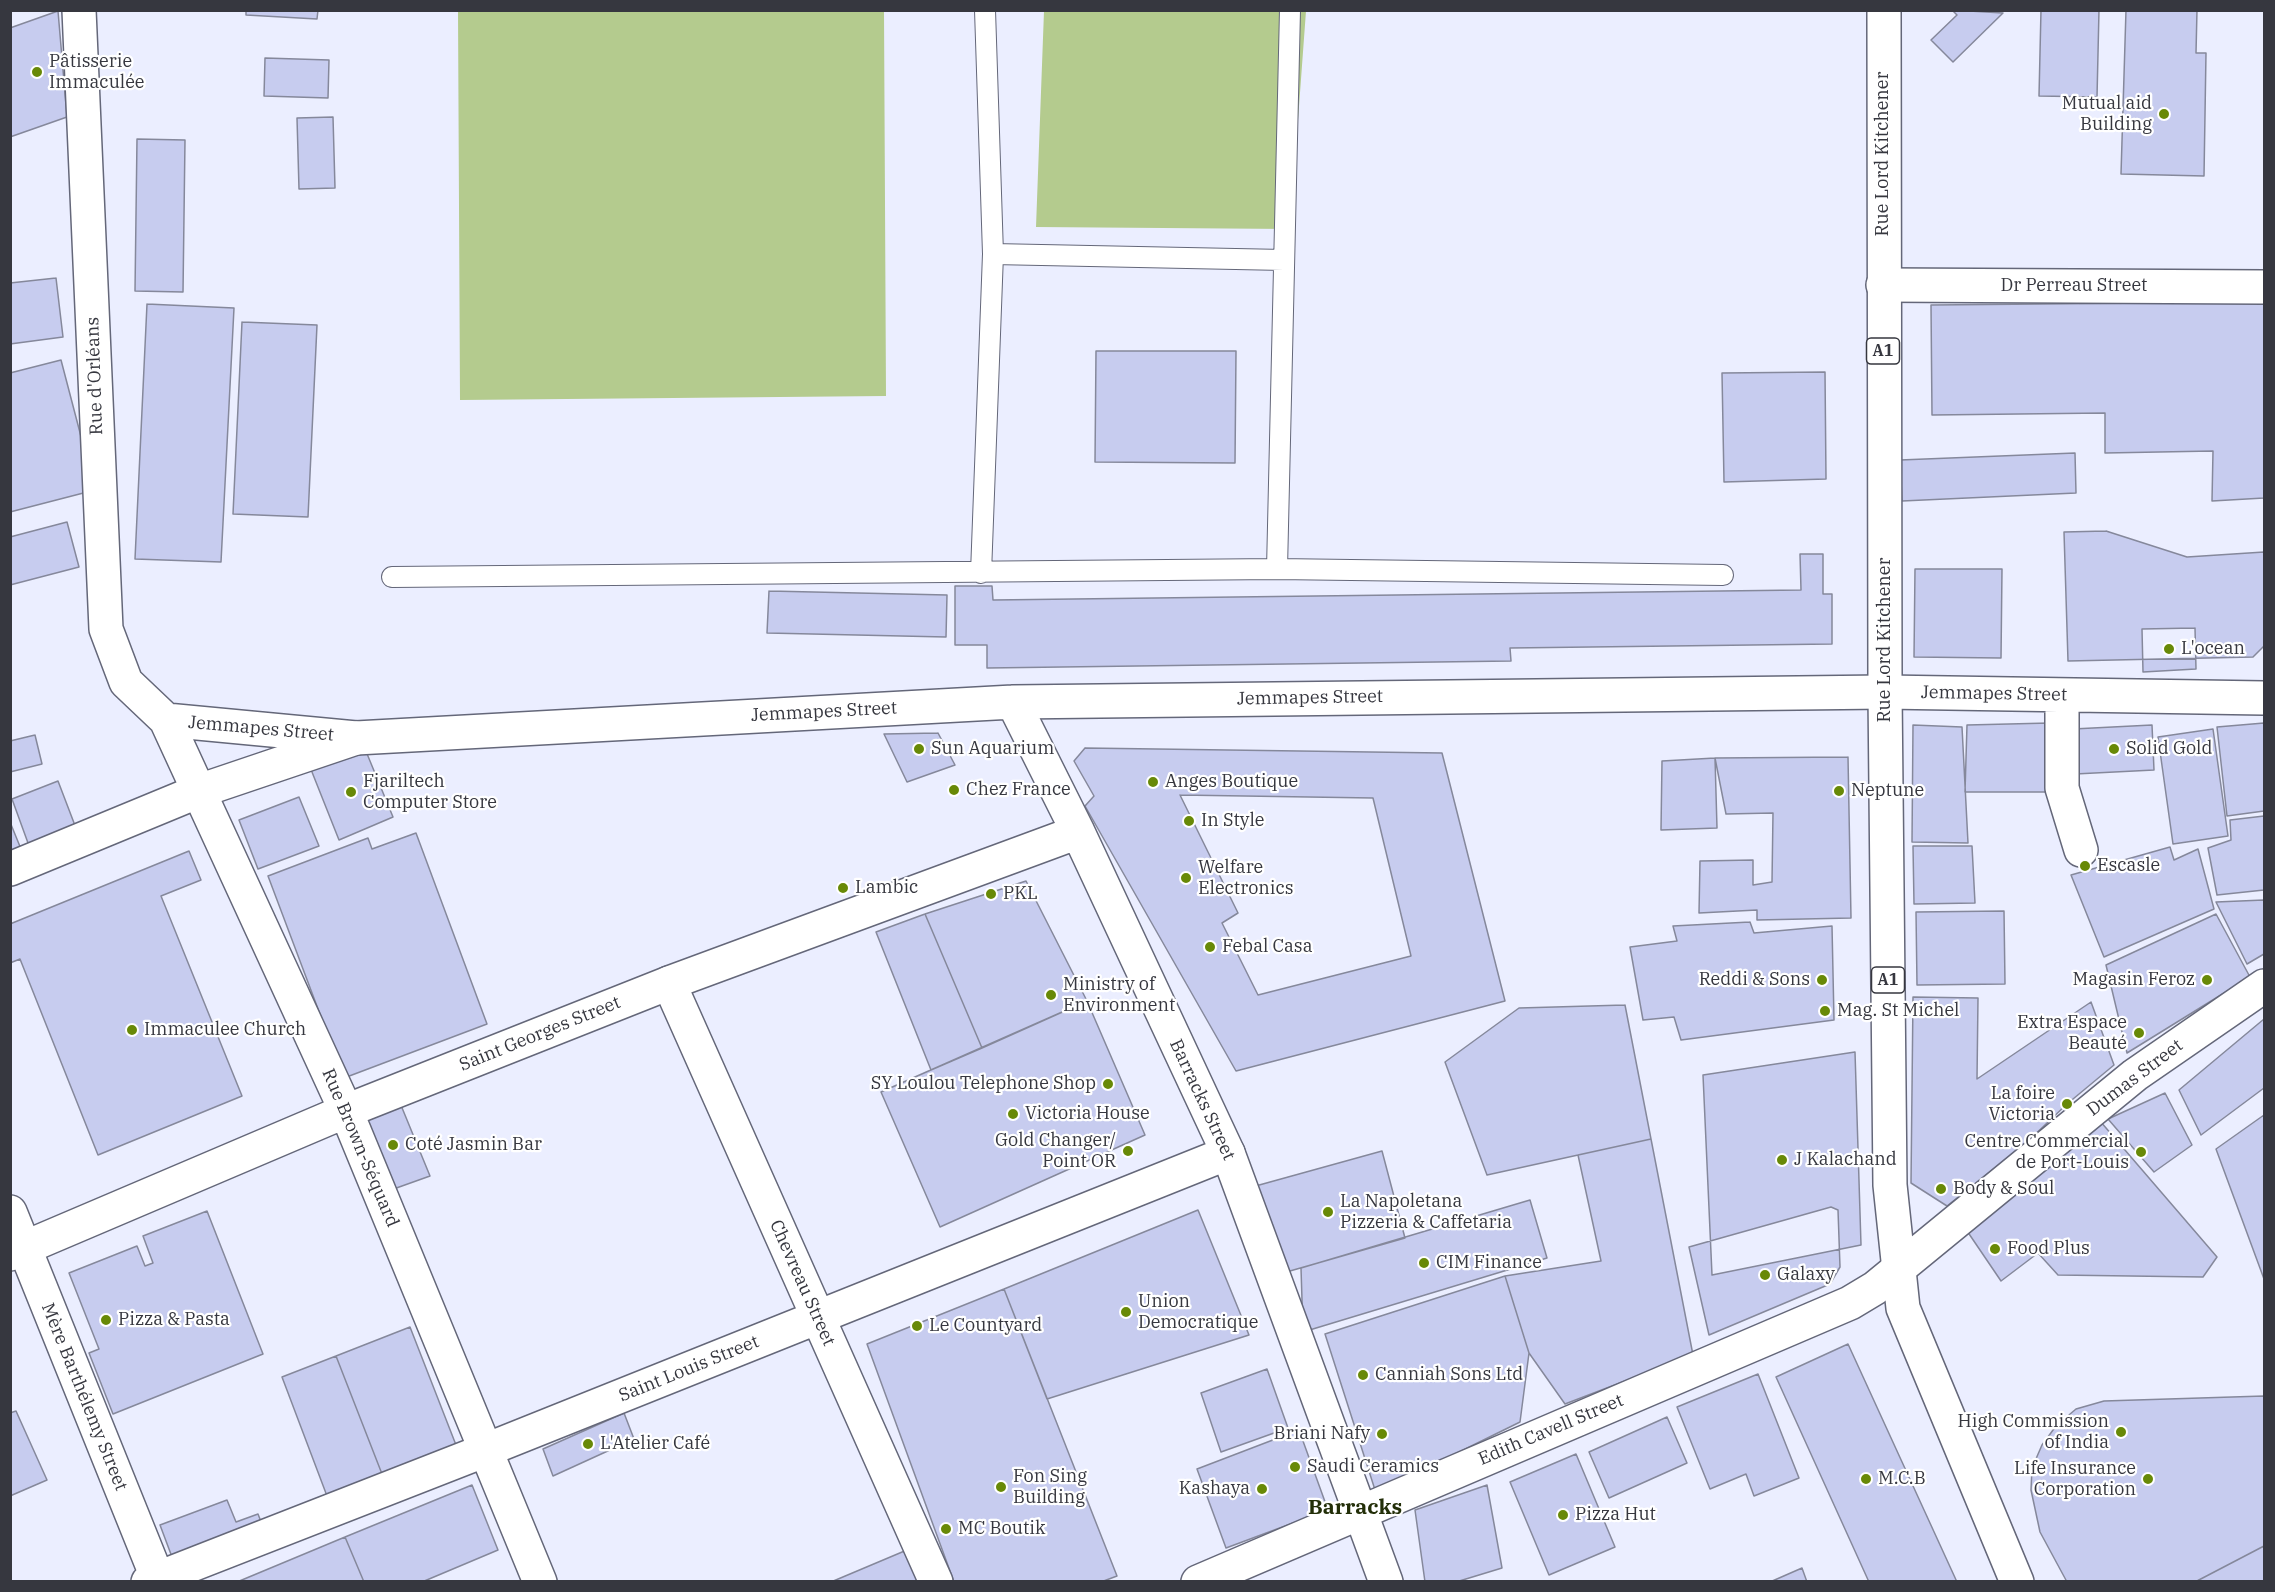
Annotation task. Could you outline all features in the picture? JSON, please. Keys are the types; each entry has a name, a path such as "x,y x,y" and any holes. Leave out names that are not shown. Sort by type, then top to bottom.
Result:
{"street":[{"name":"Rue d'Orléans","path":"79,10 106,628 126,682 166,720"},
{"name":"Rue Lord Kitchener","path":"1884,10 1885,692 1890,1185 1899,1269"},
{"name":"Dr Perreau Street","path":"1883,285 2265,286"},
{"name":"Jemmapes Street","path":"166,720 356,738 1012,702 1885,692 2265,698"},
{"path":"2062,695 2062,788 2081,850"},
{"name":"Barracks Street","path":"1012,702 1078,832 1228,1153 1386,1581"},
{"name":"Rue Brown-Séquard","path":"166,720 346,1111 540,1581"},
{"name":"Jemmapes Street","path":"10,869 199,791 356,738"},
{"name":"Saint Georges Street","path":"17,1251 346,1111 669,983 1078,832"},
{"name":"Chevreau Street","path":"669,983 936,1581"},
{"name":"Dumas Street","path":"1899,1269 2135,1075 2265,986"},
{"name":"Saint Louis Street","path":"155,1580 1228,1153"},
{"name":"Mère Barthélemy Street","path":"10,1212 17,1251 155,1580"},
{"name":"Edith Cavell Street","path":"1198,1581 1850,1303 1875,1288 1899,1269"},
{"name":"A1","path":"1899,1269 1903,1308 2017,1581"}],"lane":[{"path":"981,573 993,254 985,10"},
{"path":"1276,568 1290,10"},
{"path":"993,254 1284,260"},
{"path":"392,577 981,573 1276,568 1723,574"}],"green space":[{"path":"458,11 884,11 886,396 460,400"},
{"path":"1044,11 1306,11 1290,229 1036,227"}],"building":[{"path":"246,10 318,10 317,19 246,15"},
{"path":"1952,10 2003,13 1953,62 1931,40 1957,15"},
{"path":"2041,10 2099,10 2097,97 2039,96"},
{"name":"Mutual aid Building","path":"2126,10 2197,10 2196,53 2206,53 2204,176 2121,174"},
{"name":"Pâtisserie Immaculée","path":"58,11 67,117 10,137 10,28"},
{"path":"265,58 329,60 328,98 264,96"},
{"path":"333,117 335,188 299,189 297,118"},
{"path":"137,139 185,140 183,292 135,291"},
{"path":"56,278 63,337 10,344 10,283"},
{"path":"2264,302 2264,498 2212,501 2213,451 2105,453 2105,413 1932,415 1931,305"},
{"path":"147,304 234,308 221,562 135,559"},
{"path":"242,322 317,325 308,517 233,514"},
{"path":"1096,351 1236,351 1235,463 1095,462"},
{"path":"61,360 95,490 10,512 10,373"},
{"path":"1825,372 1826,479 1724,482 1722,373"},
{"path":"2075,453 2076,493 1902,501 1900,460"},
{"path":"67,522 79,567 10,585 10,537"},
{"path":"2106,531 2187,557 2264,552 2264,646 2253,657 2068,661 2064,532"},
{"path":"1800,554 1823,554 1823,594 1832,594 1832,644 1510,648 1511,661 987,668 987,645 955,645 955,586 992,586 993,600 1801,590"},
{"path":"1915,569 2002,569 2001,658 1914,657"},
{"path":"769,591 947,595 946,637 767,633"},
{"name":"L'ocean","path":"2195,628 2196,669 2143,672 2142,629"},
{"path":"2050,723 2050,792 1965,792 1967,725"},
{"path":"2264,723 2264,811 2227,816 2217,727"},
{"path":"1913,725 1962,727 1968,843 1912,842"},
{"name":"Solid Gold","path":"2152,725 2154,770 2075,774 2073,729"},
{"path":"2213,729 2228,836 2173,844 2158,737"},
{"name":"Sun Aquarium","path":"938,733 955,765 907,782 884,734"},
{"path":"35,735 42,764 10,772 10,741"},
{"name":"Fjariltech Computer Store","path":"363,744 393,817 339,840 310,767"},
{"path":"1085,748 1442,753 1505,1001 1236,1071 1085,806 1094,796 1074,761","holes":["1180,795 1373,798 1411,956 1258,995 1222,923 1238,913"]},
{"path":"1848,757 1851,918 1757,920 1757,910 1699,913 1700,861 1753,860 1753,885 1772,882 1773,813 1726,814 1715,758"},
{"path":"1715,758 1717,828 1661,830 1662,761"},
{"path":"58,781 79,836 32,854 12,799"},
{"path":"299,797 319,846 258,869 239,820"},
{"path":"2264,816 2264,890 2217,895 2208,848 2231,840 2230,820"},
{"path":"10,822 21,849 10,853"},
{"path":"416,833 487,1024 344,1078 268,876 368,838 372,849"},
{"path":"1913,846 1972,846 1975,903 1914,904"},
{"path":"2170,847 2174,860 2198,849 2214,909 2104,957 2071,875"},
{"name":"Immaculee Church","path":"189,851 201,880 161,896 242,1096 98,1155 20,959 10,963 10,924"},
{"path":"1026,881 1087,1001 982,1048 925,914"},
{"path":"2264,900 2264,954 2247,964 2216,902"},
{"path":"2004,911 2005,984 1917,985 1916,912"},
{"path":"925,914 982,1048 931,1070 876,932"},
{"path":"2216,914 2250,977 2127,1053 2106,965"},
{"path":"1750,922 1754,933 1832,926 1834,1020 1681,1040 1674,1017 1643,1020 1630,947 1677,941 1673,926"},
{"path":"1913,997 1978,998 1977,1079 2091,1002 2114,1065 2067,1104 2025,1144 1947,1206 1911,1183"},
{"name":"Victoria House","path":"1087,1001 1145,1135 940,1227 881,1092"},
{"path":"1625,1005 1651,1139 1487,1175 1445,1062 1519,1008"},
{"path":"2264,1019 2264,1088 2201,1135 2179,1090"},
{"name":"J Kalachand","path":"1855,1052 1861,1245 1712,1275 1703,1075"},
{"path":"2165,1093 2192,1145 2154,1172 2108,1119"},
{"name":"Coté Jasmin Bar","path":"398,1098 430,1176 388,1191 356,1115"},
{"path":"2264,1115 2264,1279 2216,1149"},
{"path":"2100,1121 2217,1257 2203,1277 2058,1275 2038,1253 2001,1281 1963,1225"},
{"path":"1651,1139 1693,1355 1565,1404 1529,1353 1505,1276 1601,1261 1578,1155"},
{"name":"La Napoletana Pizzeria & Caffetaria","path":"1382,1151 1405,1238 1276,1275 1252,1187"},
{"name":"CIM Finance","path":"1530,1200 1547,1258 1303,1332 1301,1268"},
{"name":"Galaxy","path":"1831,1207 1838,1210 1840,1267 1830,1284 1709,1335 1689,1247"},
{"name":"Union Democratique","path":"1198,1210 1249,1335 1047,1399 1004,1289"},
{"path":"207,1211 263,1354 113,1414 89,1353 99,1349 69,1273 137,1246 145,1266 153,1263 143,1236"},
{"path":"1505,1276 1529,1353 1520,1422 1376,1493 1325,1334"},
{"name":"Fon Sing Building","path":"1004,1289 1117,1576 1101,1582 954,1582 867,1344"},
{"path":"410,1327 456,1445 382,1474 336,1356"},
{"name":"M.C.B","path":"1848,1344 1957,1582 1869,1582 1776,1377"},
{"path":"336,1356 382,1474 327,1496 282,1377"},
{"path":"1267,1369 1288,1428 1221,1452 1201,1393"},
{"path":"1758,1374 1799,1478 1754,1496 1746,1474 1710,1489 1677,1407"},
{"name":"Life Insurance Corporation","path":"2264,1396 2264,1546 2195,1582 2067,1582 2040,1532 2031,1490 2032,1468 2042,1445 2056,1426 2076,1409 2104,1401"},
{"path":"16,1411 47,1480 10,1496 10,1413"},
{"name":"L'Atelier Café","path":"624,1413 634,1439 553,1476 543,1449"},
{"path":"1667,1417 1687,1463 1609,1498 1589,1452"},
{"name":"Kashaya","path":"1299,1430 1328,1510 1226,1548 1197,1469"},
{"name":"Pizza Hut","path":"1576,1454 1615,1547 1549,1575 1510,1482"},
{"path":"472,1485 498,1550 422,1582 364,1582 345,1537"},
{"path":"1487,1485 1502,1568 1456,1582 1425,1582 1415,1510"},
{"path":"227,1500 236,1522 258,1514 265,1532 175,1565 160,1525"},
{"path":"345,1537 364,1582 237,1582"},
{"path":"2264,1546 2264,1582 2195,1582"},
{"path":"914,1547 928,1582 831,1582"},
{"path":"1802,1568 1807,1582 1770,1582"}],"place":[{"name":"Pâtisserie Immaculée","path":"37,72"},
{"name":"Mutual aid Building","path":"2164,114"},
{"name":"L'ocean","path":"2169,649"},
{"name":"Sun Aquarium","path":"919,749"},
{"name":"Solid Gold","path":"2114,749"},
{"name":"Anges Boutique","path":"1153,782"},
{"name":"Chez France","path":"954,790"},
{"name":"Neptune","path":"1839,791"},
{"name":"Fjariltech Computer Store","path":"351,792"},
{"name":"In Style","path":"1189,821"},
{"name":"Escasle","path":"2085,866"},
{"name":"Welfare Electronics","path":"1186,878"},
{"name":"Lambic","path":"843,888"},
{"name":"PKL","path":"991,894"},
{"name":"Febal Casa","path":"1210,947"},
{"name":"Reddi & Sons","path":"1822,980"},
{"name":"Magasin Feroz","path":"2207,980"},
{"name":"Ministry of Environment","path":"1051,995"},
{"name":"Mag. St Michel","path":"1825,1011"},
{"name":"Immaculee Church","path":"132,1030"},
{"name":"Extra Espace Beauté","path":"2139,1033"},
{"name":"SY Loulou Telephone Shop","path":"1108,1084"},
{"name":"La foire Victoria","path":"2067,1104"},
{"name":"Victoria House","path":"1013,1114"},
{"name":"Coté Jasmin Bar","path":"393,1145"},
{"name":"Gold Changer/ Point OR","path":"1128,1151"},
{"name":"Centre Commercial de Port-Louis","path":"2141,1152"},
{"name":"J Kalachand","path":"1782,1160"},
{"name":"Body & Soul","path":"1941,1189"},
{"name":"La Napoletana Pizzeria & Caffetaria","path":"1328,1212"},
{"name":"Food Plus","path":"1995,1249"},
{"name":"CIM Finance","path":"1424,1263"},
{"name":"Galaxy","path":"1765,1275"},
{"name":"Union Democratique","path":"1126,1312"},
{"name":"Pizza & Pasta","path":"106,1320"},
{"name":"Le Countyard","path":"917,1326"},
{"name":"Canniah Sons Ltd","path":"1363,1375"},
{"name":"High Commission of India","path":"2121,1432"},
{"name":"Briani Nafy","path":"1382,1434"},
{"name":"L'Atelier Café","path":"588,1444"},
{"name":"Saudi Ceramics","path":"1295,1467"},
{"name":"M.C.B","path":"1866,1479"},
{"name":"Life Insurance Corporation","path":"2148,1479"},
{"name":"Fon Sing Building","path":"1001,1487"},
{"name":"Kashaya","path":"1262,1489"},
{"name":"Pizza Hut","path":"1563,1515"},
{"name":"MC Boutik","path":"946,1529"}],"district":[{"name":"Barracks","path":"1355,1508"}]}
